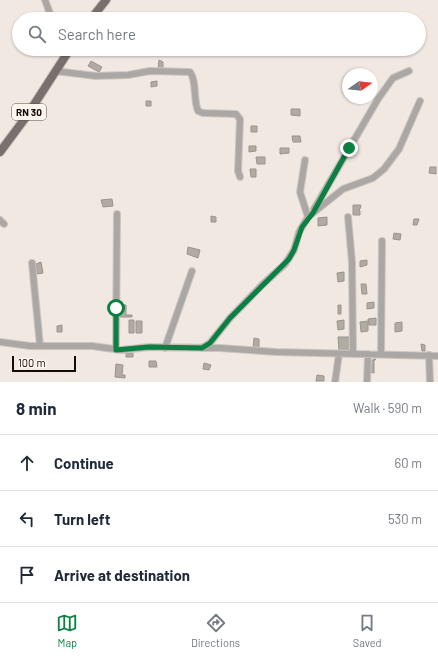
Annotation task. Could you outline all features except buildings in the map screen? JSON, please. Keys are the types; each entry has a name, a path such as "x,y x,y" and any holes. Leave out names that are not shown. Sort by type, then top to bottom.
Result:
{"main road":[{"path":"97,12 106,0"},
{"name":"RN 30","path":"0,152 65,56"}],"street":[{"path":"45,0 49,12"},
{"path":"55,71 96,76 119,76 150,71 190,72 194,78 194,95 198,111 203,113 236,114 240,119 238,171 240,177"},
{"path":"202,348 210,343 230,318 285,264 294,250 299,232 378,99 393,78 409,71"},
{"path":"310,215 347,187 373,178 384,169 399,149 420,101"},
{"path":"305,160 300,192 310,215"},
{"path":"116,350 117,214"},
{"path":"348,217 352,262 353,354"},
{"path":"381,354 382,241"},
{"path":"32,263 40,346"},
{"path":"165,348 192,271"},
{"path":"0,342 40,346 92,346 116,350 202,348 340,354 438,356"},
{"path":"335,382 340,354"},
{"path":"367,382 368,354"},
{"path":"429,356 430,382"}],"route":[{"path":"116,308 116,350 149,347 202,348 210,343 230,318 289,259 294,250 299,232 308,217 313,213 349,148"}]}
